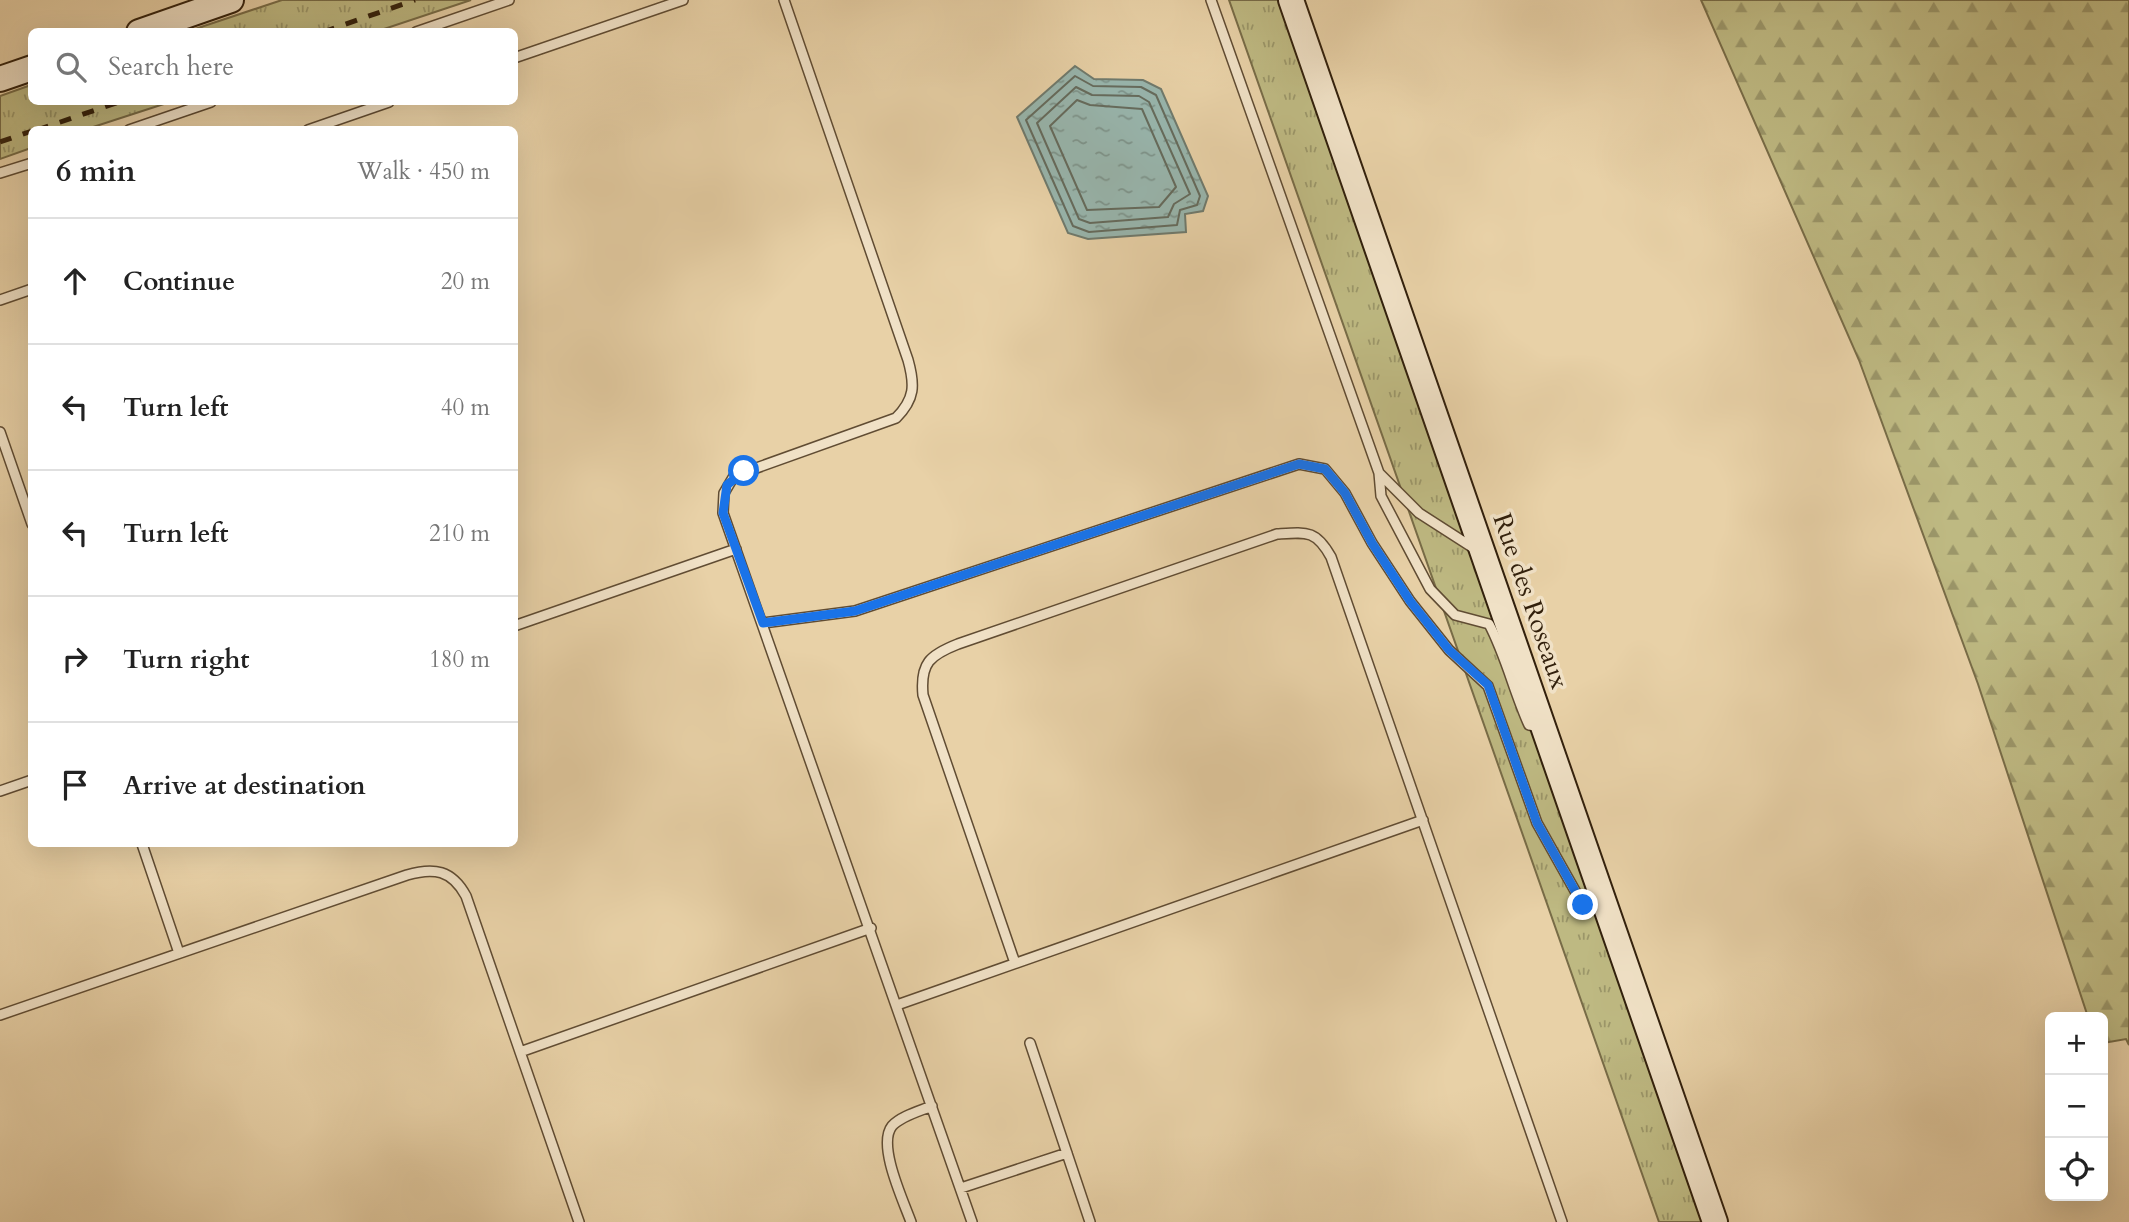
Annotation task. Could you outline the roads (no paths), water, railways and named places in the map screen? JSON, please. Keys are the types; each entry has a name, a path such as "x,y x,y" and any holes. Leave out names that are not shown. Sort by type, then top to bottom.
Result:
{"street":[{"path":"150,28 231,0"},
{"name":"Rue des Roseaux","path":"1291,0 1715,1222"},
{"path":"0,79 28,69"}],"lane":[{"path":"428,28 509,0"},
{"path":"518,57 683,0"},
{"path":"783,0 908,360 914,390 910,404 896,418 734,477 727,485 722,503 972,1222"},
{"path":"1211,0 1379,473 1381,496 1430,589 1455,615 1489,624 1499,642 1516,697 1529,725 1544,727"},
{"path":"141,126 202,105"},
{"path":"320,126 380,105"},
{"path":"0,173 28,164"},
{"path":"0,300 28,290"},
{"path":"0,432 28,512"},
{"path":"763,623 855,611 1299,464 1325,469 1345,493 1372,543 1410,601 1449,650 1488,685 1537,823 1583,905 1606,906"},
{"path":"1379,473 1419,513 1484,554"},
{"path":"1015,963 923,695 921,677 927,663 938,652 958,644 1277,534 1306,532 1322,541 1331,557 1562,1222"},
{"path":"518,625 736,549"},
{"path":"0,792 28,782"},
{"path":"897,1005 1423,820"},
{"path":"143,847 180,953"},
{"path":"0,1015 407,875 439,870 451,875 466,896 579,1222"},
{"path":"520,1052 871,928"},
{"path":"1030,1043 1090,1222"},
{"path":"911,1222 887,1151 886,1138 897,1121 932,1106"},
{"path":"961,1188 1067,1153"}],"water":[{"path":"1075,66 1094,79 1143,80 1161,89 1208,196 1203,211 1185,214 1186,232 1088,239 1068,233 1017,117"}],"railway":[{"path":"334,28 415,0"},
{"path":"49,126 110,105"},
{"path":"0,142 28,132"}]}
